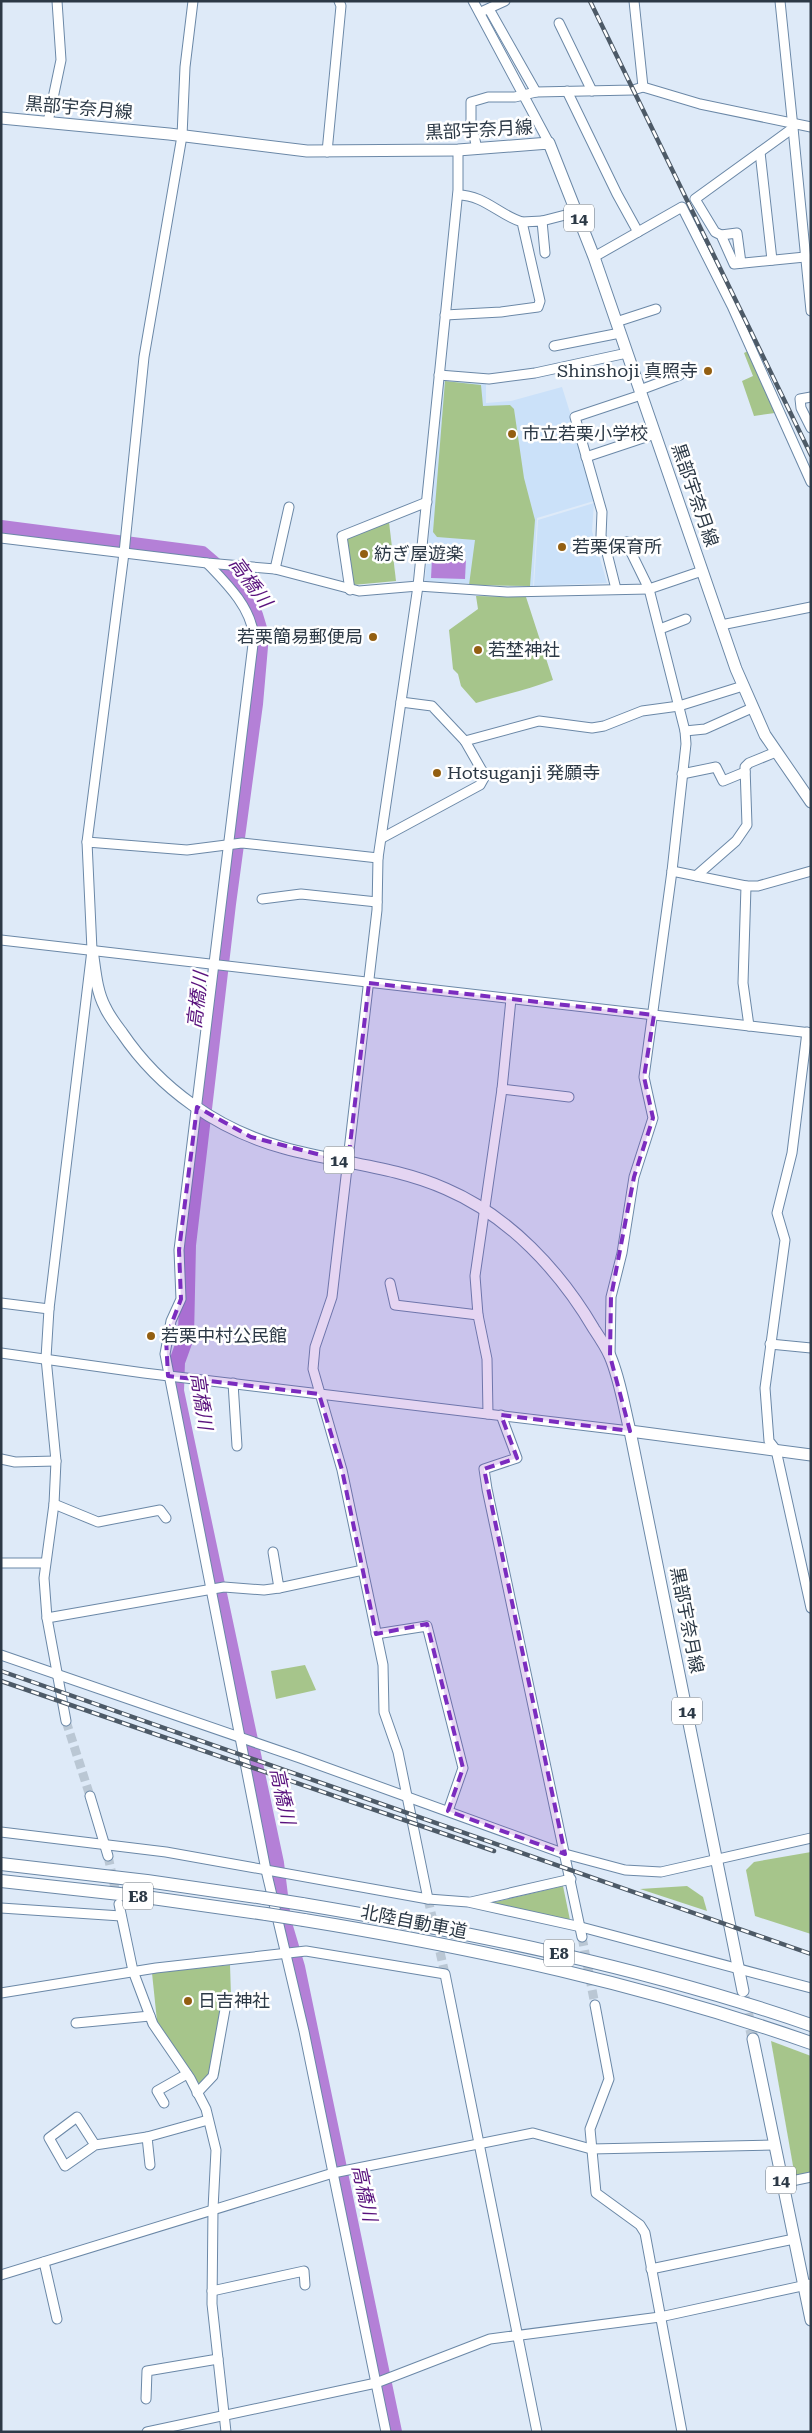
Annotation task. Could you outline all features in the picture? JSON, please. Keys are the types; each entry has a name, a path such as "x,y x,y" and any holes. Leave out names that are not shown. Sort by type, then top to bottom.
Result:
{"highway":[{"path":"1,1860 98,1872 147,1881"},
{"name":"北陸自動車道","path":"1,1864 147,1881 264,1898 493,1939 572,1956 709,1992 811,2025"},
{"name":"北陸自動車道","path":"4,1881 138,1896 266,1914 419,1940 570,1971 706,2008 811,2043"}],"main road":[{"name":"黒部宇奈月線","path":"1,118 327,152 458,150 549,143 594,257 743,686 752,708 776,752 811,802"},
{"name":"黒部宇奈月線","path":"92,950 99,991 105,1007 115,1023 136,1054 156,1076 197,1107 223,1125 282,1148 409,1176 446,1189 484,1210 522,1239 556,1274 580,1305 610,1356 630,1431 743,1991"},
{"path":"630,1431 811,1455"},
{"name":"14","path":"753,2039 794,2240 807,2284 811,2320"}],"street":[{"path":"48,122 61,60 57,1"},
{"path":"66,1721 47,1618 44,1578 54,1504 56,1461 46,1358 49,1309 92,950 88,842 124,553 144,357 182,136 185,66 193,1"},
{"path":"327,152 341,6 339,1"},
{"path":"473,1 549,143"},
{"path":"478,12 505,1"},
{"path":"634,1 643,87"},
{"path":"780,1 811,311"},
{"path":"488,9 536,92"},
{"path":"559,23 592,91"},
{"path":"477,149 471,122 471,102 488,97 515,96 536,92 633,90 643,87 700,104 793,126 811,127"},
{"path":"566,91 638,232"},
{"path":"741,263 737,233 721,235 715,232 695,199 793,126"},
{"path":"428,1899 398,1752 384,1712 382,1665 342,1470 313,1369 315,1347 332,1297 369,982 377,902 378,858 418,586 458,195 458,150"},
{"path":"760,152 772,260"},
{"path":"458,195 477,197 510,218 522,222 542,221 577,212"},
{"path":"594,257 682,207 732,306 811,482"},
{"path":"542,221 545,253"},
{"path":"445,315 501,312 538,307 540,301 539,291 528,256 522,222"},
{"path":"721,235 734,264 805,257"},
{"path":"616,322 656,309"},
{"path":"554,346 620,333"},
{"path":"439,375 489,379 554,369 627,353"},
{"path":"616,589 601,536 602,512 575,417 680,375"},
{"path":"811,396 800,399 801,408 811,428"},
{"path":"586,457 655,434"},
{"path":"350,590 342,536 426,502"},
{"path":"275,569 289,507"},
{"path":"1,538 207,563 275,569 350,590 418,586 507,592 649,590 702,571"},
{"path":"606,549 626,542 649,590 685,731 672,871 661,940 654,1015 644,1078 652,1118 634,1177 622,1253 611,1297 610,1356"},
{"path":"207,563 245,608 252,622 254,636 179,1250 181,1299 170,1321 166,1338 168,1376 266,1870 286,1952 386,2432"},
{"path":"721,625 811,608"},
{"path":"660,629 686,619"},
{"path":"465,742 539,721 592,728 604,726 642,711 679,706 743,686"},
{"path":"382,838 480,785 485,776 465,742 432,706 401,702"},
{"path":"685,731 706,729 752,708"},
{"path":"696,876 736,842 747,825 744,767 749,762 776,752"},
{"path":"682,774 716,766 723,781 744,772"},
{"path":"88,842 187,850 242,843 378,858"},
{"path":"672,871 746,886 758,886 811,871"},
{"path":"746,886 743,983 749,1026"},
{"path":"262,899 301,894 377,902"},
{"path":"1,940 809,1033 792,1153 777,1213 785,1240 770,1344 766,1397 769,1440 776,1450 811,1608"},
{"path":"488,1414 487,1359 478,1316 475,1276 502,1089 511,999"},
{"path":"502,1089 569,1097"},
{"path":"390,1282 395,1306 478,1316"},
{"path":"1,1303 49,1309"},
{"path":"770,1344 811,1348"},
{"path":"1,1353 168,1376 630,1431"},
{"path":"233,1383 237,1446"},
{"path":"501,1415 517,1458 484,1469 582,1937"},
{"path":"1,1459 15,1462 56,1461"},
{"path":"54,1504 98,1522 160,1510 166,1518"},
{"path":"273,1552 279,1588"},
{"path":"1,1563 45,1563"},
{"path":"47,1618 224,1587 264,1590 279,1588 363,1570"},
{"path":"376,1634 427,1626 463,1768 448,1811"},
{"path":"1,1655 241,1737 565,1854 624,1870 661,1872 811,1838"},
{"path":"90,1796 106,1843 108,1856"},
{"path":"1,1832 106,1843 428,1899 468,1902 580,1927 811,1988"},
{"path":"468,1902 571,1879"},
{"path":"118,1904 133,1972 153,2024 187,2074 197,2093 208,2120 216,2150 212,2291 226,2432"},
{"path":"1,1908 121,1916"},
{"path":"1,1993 133,1972 306,1951 444,1974 537,2432"},
{"path":"197,2093 213,2076 226,2004 231,2000 261,2000"},
{"path":"595,2005 609,2079 590,2130 596,2193 640,2225 645,2233 682,2432"},
{"path":"76,2023 150,2016"},
{"path":"164,2103 157,2091 187,2074"},
{"path":"95,2145 77,2117 49,2138 66,2166 95,2145 147,2137 208,2120"},
{"path":"1,2275 333,2173 533,2133 591,2149 774,2145"},
{"path":"147,2137 150,2165"},
{"path":"782,2183 811,2177"},
{"path":"652,2269 794,2240"},
{"path":"44,2262 57,2319"},
{"path":"212,2291 304,2271 305,2285"},
{"path":"147,2432 376,2383 490,2339 516,2334 660,2317 807,2284"},
{"path":"146,2399 147,2371 218,2359"}],"highlighted area":[{"path":"369,983 654,1015 644,1077 653,1118 634,1177 611,1297 610,1356 630,1431 501,1415 517,1458 484,1469 565,1854 448,1811 463,1768 427,1624 376,1634 342,1470 319,1394 168,1376 166,1338 181,1299 179,1250 197,1107 251,1137 348,1162"}],"shaded area":[{"path":"444,379 486,384 486,403 511,401 562,387 583,454 580,456 594,501 537,518 533,587 425,581"},
{"path":"594,503 592,531 607,583 534,586 538,520"},
{"path":"432,558 466,559 465,579 431,578"}],"green space":[{"path":"748,351 775,413 754,416 742,381 753,376 744,353"},
{"path":"445,381 481,385 483,406 510,405 514,409 524,478 535,520 530,586 469,585 475,540 437,537 433,532"},
{"path":"389,522 396,581 353,585 346,539"},
{"path":"476,596 526,597 553,680 476,703 461,686 458,674 453,669 449,630 478,609"},
{"path":"305,1665 316,1690 276,1699 271,1671"},
{"path":"811,1852 811,1934 755,1916 746,1870 754,1862"},
{"path":"563,1886 570,1920 491,1903"},
{"path":"687,1886 703,1897 707,1911 640,1889"},
{"path":"230,1965 231,1996 219,2075 204,2091 157,2021 152,1973"},
{"path":"771,2041 811,2056 811,2174 795,2177"}],"waterway":[{"name":"高橋川","path":"1,528 202,554 223,572 255,615 261,635 255,704 228,904 188,1245 186,1337 177,1362 176,1391 276,1863 283,1920 297,1967 394,2432"}],"tunnel":[{"path":"66,1721 90,1796"},
{"path":"108,1856 117,1898"},
{"path":"428,1899 445,1974"},
{"path":"582,1937 595,2005"},
{"path":"744,1997 753,2039"}],"railway":[{"path":"590,1 811,455"},
{"path":"1,1671 811,1954"},
{"path":"1,1681 494,1851"}],"place":[{"name":"Shinshoji 真照寺","path":"708,371"},
{"name":"市立若栗小学校","path":"512,434"},
{"name":"若栗保育所","path":"562,547"},
{"name":"紡ぎ屋遊楽","path":"364,554"},
{"name":"若栗簡易郵便局","path":"373,637"},
{"name":"若埜神社","path":"478,650"},
{"name":"Hotsuganji 発願寺","path":"437,773"},
{"name":"若栗中村公民館","path":"151,1336"},
{"name":"日吉神社","path":"188,2001"}]}
